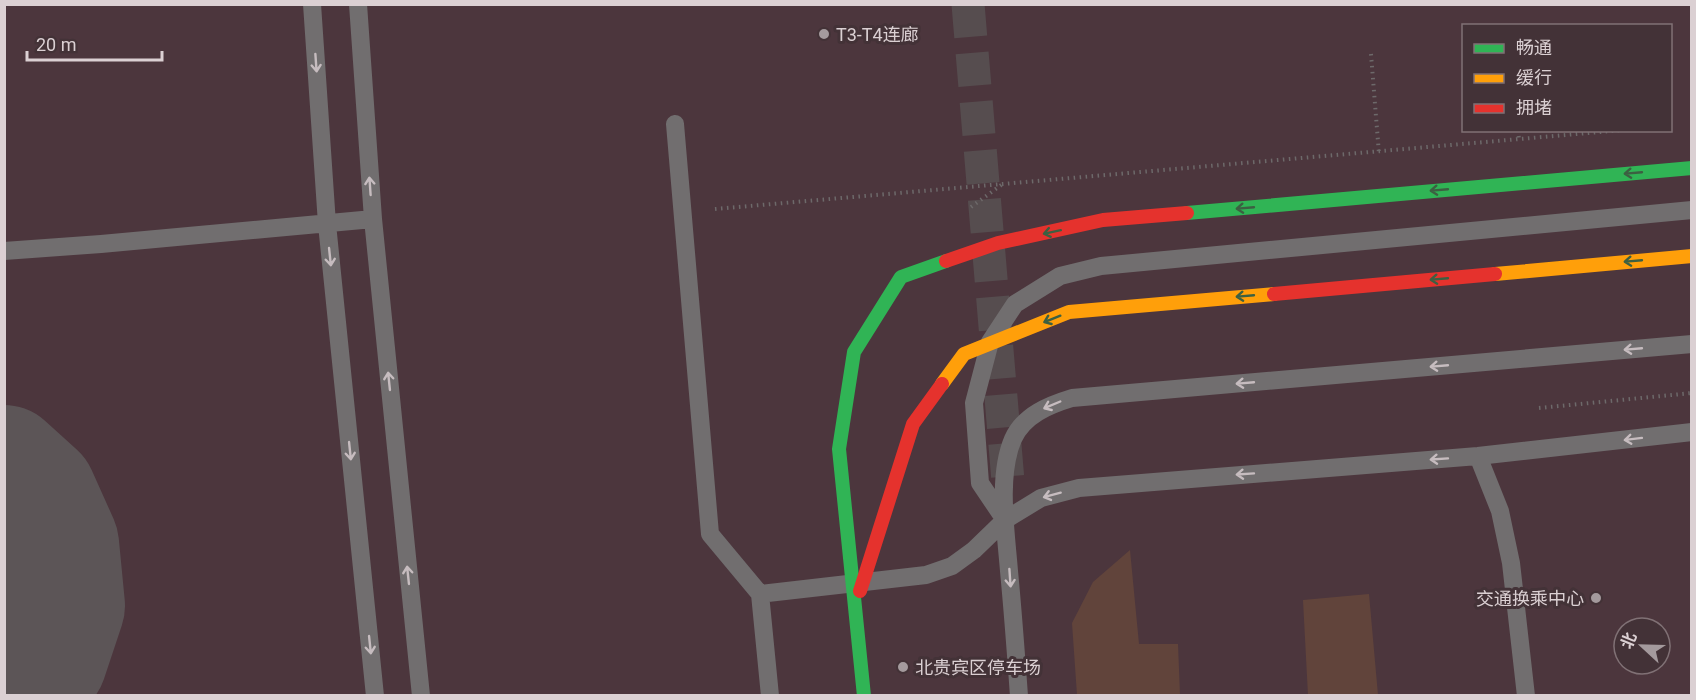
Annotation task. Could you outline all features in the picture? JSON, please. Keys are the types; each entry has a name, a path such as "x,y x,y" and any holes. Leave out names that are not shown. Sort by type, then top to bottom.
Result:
{"main road":[{"path":"864,696 839,449 854,352 901,277 998,243 1103,220 1692,168"},
{"path":"855,609 913,424 964,354 1069,312 1692,256"}],"lane":[{"path":"312,4 327,224 375,696"},
{"path":"358,4 373,219 421,696"},
{"path":"675,124 710,534 760,594 770,696"},
{"path":"1005,520 980,483 974,403 990,342 1015,304 1060,276 1101,266 1692,210"},
{"path":"4,250 100,244 373,219"},
{"path":"1019,696 1005,520 1005,473 1014,438 1033,414 1072,398 1692,344"},
{"path":"760,594 926,575 952,566 974,550 1005,520 1041,498 1079,488 1478,456 1692,432"},
{"path":"1478,456 1500,511 1511,563 1526,696"}],"path":[{"path":"1518,132 1519,139"},
{"path":"683,212 1600,132"},
{"path":"1539,408 1692,393"}],"shaded area":[{"path":"4,5 1691,5 1691,695 5,695"},
{"path":"1130,550 1139,644 1178,644 1180,695 1077,695 1072,623 1093,582"},
{"path":"1369,594 1378,695 1308,695 1303,600"}],"taxiway":[{"path":"4,466 36,495 58,544 64,606 46,660 21,696"}],"tunnel":[{"path":"968,4 1008,481"}],"traffic: fast":[{"path":"1187,213 1692,168"},
{"path":"864,696 839,449 854,352 901,277 946,261"}],"traffic: slow":[{"path":"1495,274 1692,256"},
{"path":"942,384 964,354 1069,312 1274,294"}],"traffic: jam":[{"path":"946,261 998,243 1103,220 1187,213"},
{"path":"1274,294 1495,274"},
{"path":"860,591 913,424 942,384"}],"place":[{"name":"T3-T4连廊","path":"824,34"},
{"name":"交通换乘中心","path":"1596,598"},
{"name":"北贵宾区停车场","path":"903,667"}]}
